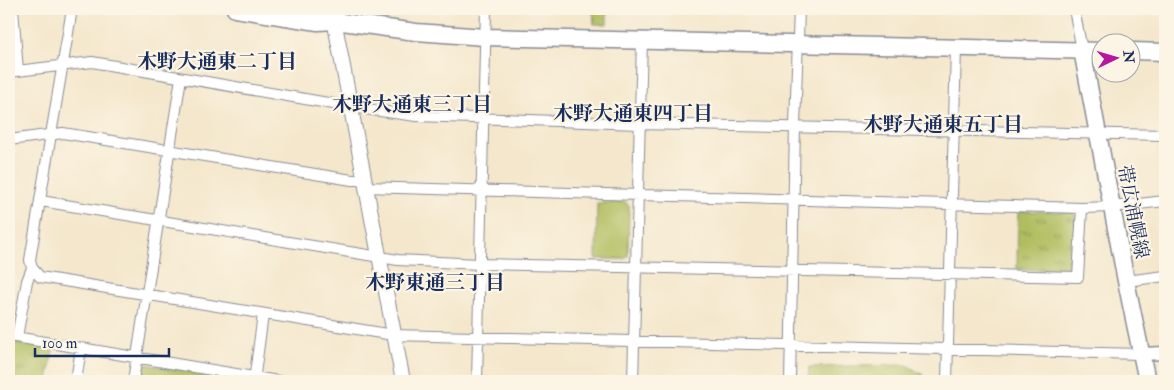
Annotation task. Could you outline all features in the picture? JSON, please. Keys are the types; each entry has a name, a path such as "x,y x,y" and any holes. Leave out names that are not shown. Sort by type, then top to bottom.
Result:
{"main road":[{"path":"235,9 318,22 333,15"},
{"path":"292,9 333,15 416,32 485,37 1092,50"},
{"path":"333,15 403,381"},
{"name":"帯広浦幌線","path":"1082,50 1147,381"},
{"path":"1142,52 1165,52"}],"street":[{"path":"14,9 13,71 63,67 92,62 351,107 416,116 639,124 1165,135"},
{"path":"72,9 30,260 32,268 40,277 393,335 791,346 1165,353"},
{"path":"476,381 486,9"},
{"path":"790,381 799,9"},
{"path":"1074,9 1082,50"},
{"path":"633,381 642,40"},
{"path":"947,381 956,48"},
{"path":"133,381 181,78"},
{"path":"9,140 63,133 365,183 480,191 1082,208 1112,207 1165,201"},
{"path":"41,201 158,222 398,260 479,264 1078,277 1082,208"},
{"path":"32,268 13,336 254,379 278,381"},
{"path":"1126,281 1165,276"},
{"path":"254,379 264,314"},
{"path":"76,381 81,348"}],"green space":[{"path":"593,9 607,9 607,24 594,24"},
{"path":"625,202 629,205 628,256 624,259 596,259 597,203"},
{"path":"1018,211 1072,212 1076,217 1075,266 1071,271 1017,269"},
{"path":"9,340 53,349 48,381 9,381"},
{"path":"145,364 244,381 136,381 139,368"},
{"path":"907,365 923,375 923,381 808,381 809,367"}],"district":[{"name":"木野大通東二丁目","path":"217,61"},
{"name":"木野大通東三丁目","path":"412,104"},
{"name":"木野大通東四丁目","path":"633,113"},
{"name":"木野大通東五丁目","path":"943,124"},
{"name":"木野東通三丁目","path":"435,282"}]}
